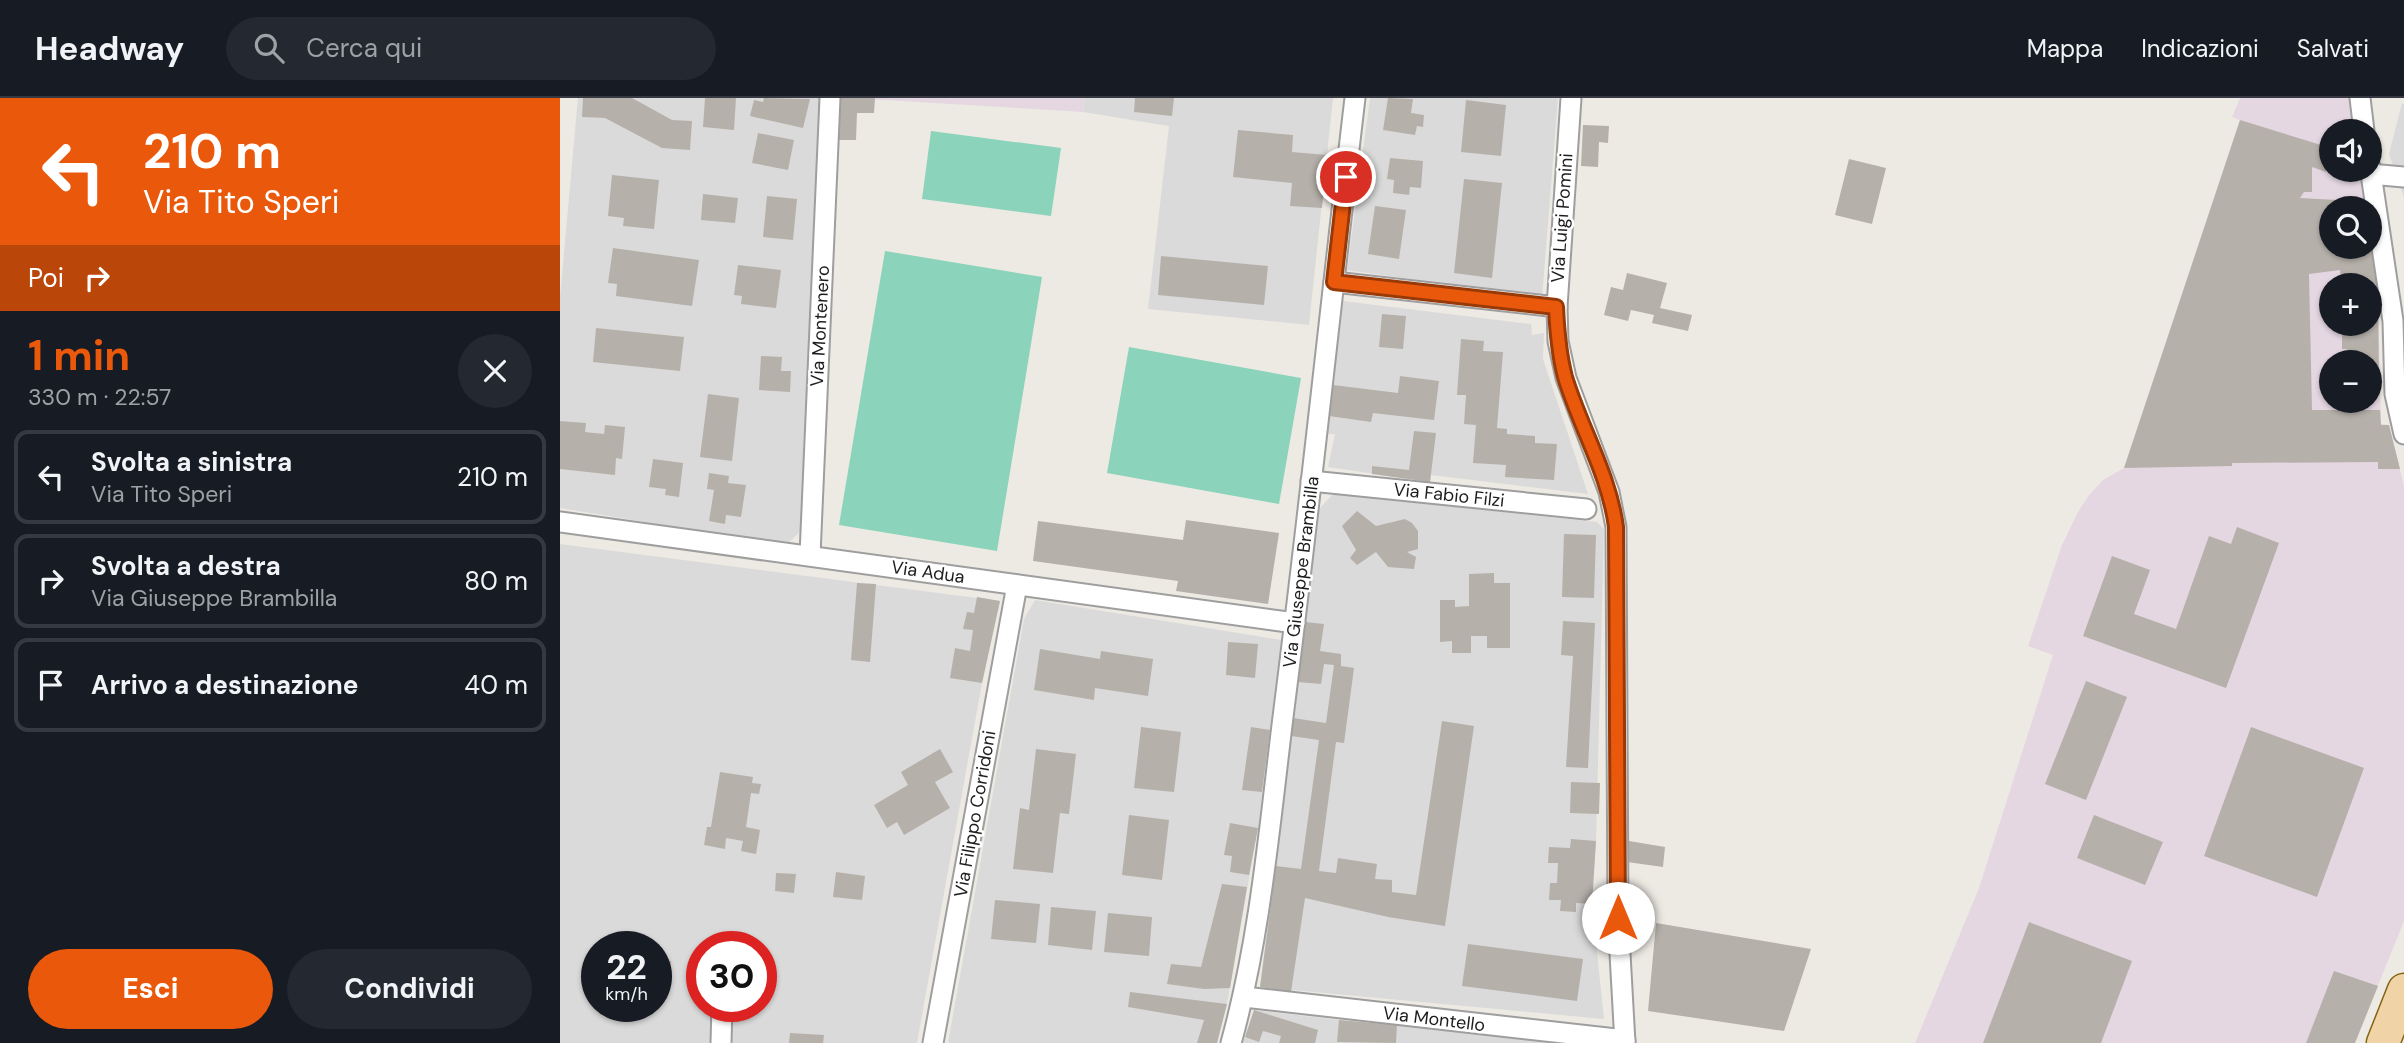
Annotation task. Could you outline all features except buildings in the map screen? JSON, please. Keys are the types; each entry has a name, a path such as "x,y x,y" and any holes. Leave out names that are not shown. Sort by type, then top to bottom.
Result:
{"main road":[{"path":"2383,1043 2404,990"}],"street":[{"name":"Via Montenero","path":"810,555 830,98"},
{"name":"Via Giuseppe Brambilla","path":"1231,1043 1244,997 1265,863 1355,98"},
{"name":"Via Luigi Pomini","path":"1571,98 1556,307 1558,341 1566,378 1609,492 1616,527 1618,918 1625,1042"},
{"path":"2360,98 2363,119"},
{"path":"2382,172 2404,177"},
{"path":"2372,182 2392,307 2396,348 2395,394 2404,434"},
{"path":"1334,282 1556,307"},
{"name":"Via Fabio Filzi","path":"1311,481 1586,509"},
{"name":"Via Adua","path":"560,522 1295,623"},
{"name":"Via Filippo Corridoni","path":"933,1043 1017,585"},
{"name":"Via Montello","path":"1244,997 1625,1042"},
{"path":"721,1043 722,1022"}],"shaded area":[{"path":"578,98 821,98 804,528 786,545 560,508 560,297"},
{"path":"849,98 1085,98 1083,112"},
{"path":"1085,98 1333,98 1309,325 1148,309 1169,126 1083,112"},
{"path":"1370,98 1558,98 1542,298 1347,270"},
{"path":"2240,98 2349,98 2352,119 2319,119 2319,182 2362,182 2364,196 2319,196 2319,259 2373,259 2375,273 2319,273 2319,336 2379,336 2379,350 2319,350 2319,413 2381,413 2381,424 2389,425 2404,486 2404,921 2355,1043 1915,1043 1979,888 2053,655 2028,646 2062,545 2089,495 2103,480 2124,468 2240,120 2232,117"},
{"path":"2402,103 2404,104 2404,197 2389,154"},
{"path":"1343,301 1531,324 1532,335 1544,333 1543,359 1588,494 1431,475 1430,482 1328,467 1335,434 1327,434"},
{"path":"1333,494 1597,522 1604,529 1592,904 1604,1019 1260,987 1318,510"},
{"path":"560,544 1000,601 982,683 917,1043 560,1043"},
{"path":"1035,600 1281,640 1258,828 1227,1004 1217,1043 948,1043 1024,619"},
{"path":"1254,1010 1339,1020 1573,1043 1243,1043"}],"green space":[{"path":"931,131 1061,148 1051,216 922,199"},
{"path":"885,251 1042,277 997,551 839,525"},
{"path":"1129,347 1301,378 1279,504 1107,473"}],"route":[{"path":"1346,177 1334,282 1556,307 1563,368 1609,492 1616,527 1618,918"}]}
